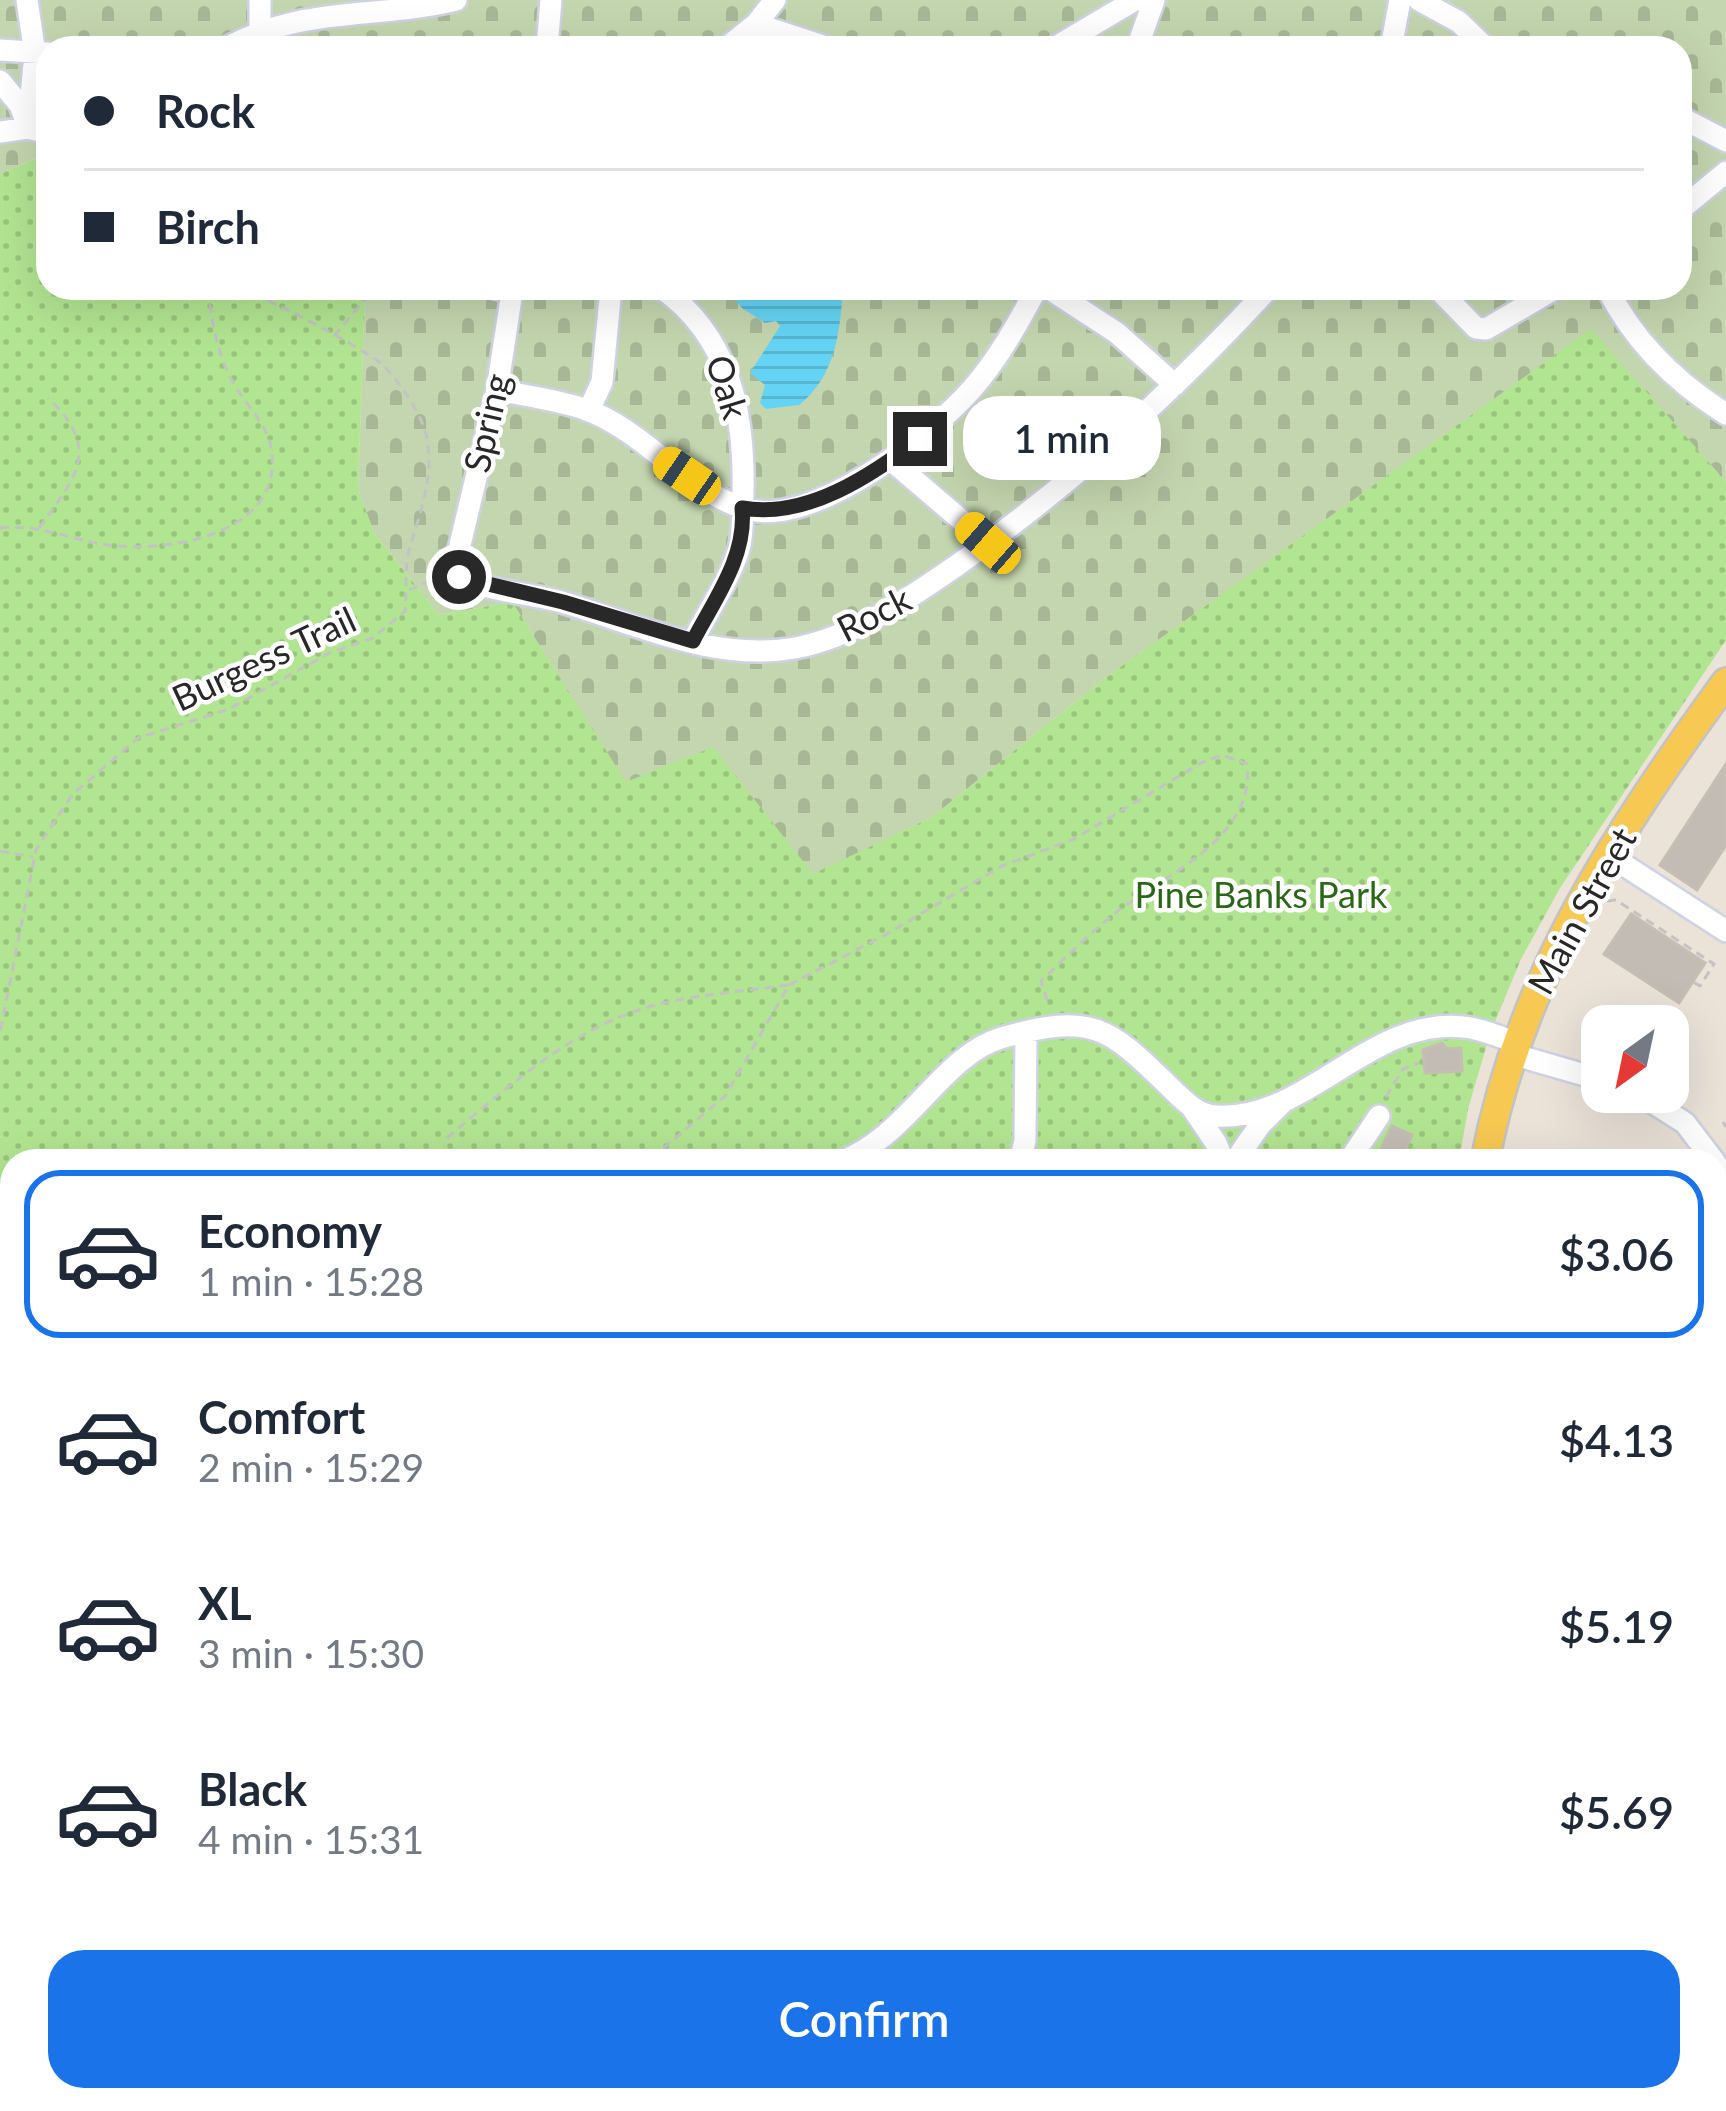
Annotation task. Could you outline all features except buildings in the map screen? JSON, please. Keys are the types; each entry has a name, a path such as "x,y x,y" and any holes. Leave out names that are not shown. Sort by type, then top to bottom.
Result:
{"main road":[{"name":"Main Street","path":"1488,1149 1514,1048 1561,934 1607,854 1722,695"}],"street":[{"path":"27,0 37,36"},
{"path":"260,0 260,29"},
{"path":"247,36 302,19 456,0"},
{"path":"741,36 775,0"},
{"path":"1074,36 1136,0"},
{"path":"1141,36 1154,0"},
{"path":"1392,36 1400,0"},
{"path":"1419,0 1459,22 1474,36"},
{"path":"547,36 548,1"},
{"path":"756,24 792,36"},
{"path":"0,50 36,53"},
{"path":"0,80 36,127"},
{"path":"1692,124 1726,142"},
{"path":"0,132 36,130"},
{"path":"1692,200 1726,172"},
{"name":"Spring","path":"454,570 497,390 511,300"},
{"path":"589,410 602,382 610,300"},
{"name":"Oak","path":"676,300 693,313 714,342 729,376 744,461 744,526 738,551 693,641"},
{"path":"497,390 589,410 742,508 764,512 830,494 920,439 973,388 1030,300"},
{"path":"1066,300 1118,334 1174,385"},
{"name":"Rock","path":"454,570 470,582 563,602 732,650 797,648 832,637 920,591 988,543 1174,385 1257,300"},
{"path":"1449,300 1476,328 1496,326 1537,300"},
{"path":"1613,300 1648,350 1726,414"},
{"path":"891,460 988,543"},
{"path":"1607,854 1726,932"},
{"path":"862,1149 893,1130 967,1056 999,1039 1074,1023 1120,1042 1192,1108 1218,1149"},
{"path":"1243,1149 1282,1103 1402,1035 1466,1027 1581,1072"},
{"path":"1023,1149 1026,1035"},
{"path":"1192,1108 1221,1116 1282,1103"},
{"path":"1668,1113 1719,1143"},
{"path":"1357,1149 1379,1116"}],"path":[{"name":"Burgess Trail","path":"0,528 39,528 122,547 196,538 228,530 251,515 268,479 271,446 226,370 210,305 213,300"},
{"name":"Burgess Trail","path":"0,1034 35,858 44,834 71,795 138,738 229,709 331,652 373,638 405,610 410,548 428,483 421,419 383,363 266,300"},
{"path":"334,336 364,300"},
{"path":"39,528 75,478 81,460 63,412 48,398"},
{"path":"407,590 454,570"},
{"path":"447,1138 523,1075 587,1034 656,1005 789,985 1002,866 1074,839 1201,763 1222,755 1247,764 1250,790 1215,843 1118,912 1041,981 1056,1024"},
{"path":"0,850 35,858"},
{"path":"1605,901 1616,900 1714,964 1700,986 1693,982"},
{"path":"662,1149 725,1096 789,985"},
{"path":"1379,1116 1403,1069 1420,1063"}],"green space":[{"path":"0,0 1726,0 1726,482 1591,330 1101,681 932,817 813,875 626,783 512,602 439,615 374,533 358,489 365,300 1692,300 1692,36 36,36 36,158 0,174"},
{"name":"Pine Banks Park","path":"36,158 36,300 365,300 358,489 374,533 439,615 512,602 626,782 713,747 813,874 932,817 1101,681 1591,329 1726,482 1726,640 1560,888 1521,959 1490,1034 1461,1149 0,1149 0,174"}],"water":[{"path":"735,300 842,300 828,367 799,405 766,409 760,403 765,385 750,373 780,326 776,321 765,323"}],"route":[{"path":"459,577 693,641 738,551 744,526 742,508 778,510 830,494 920,439"}]}
